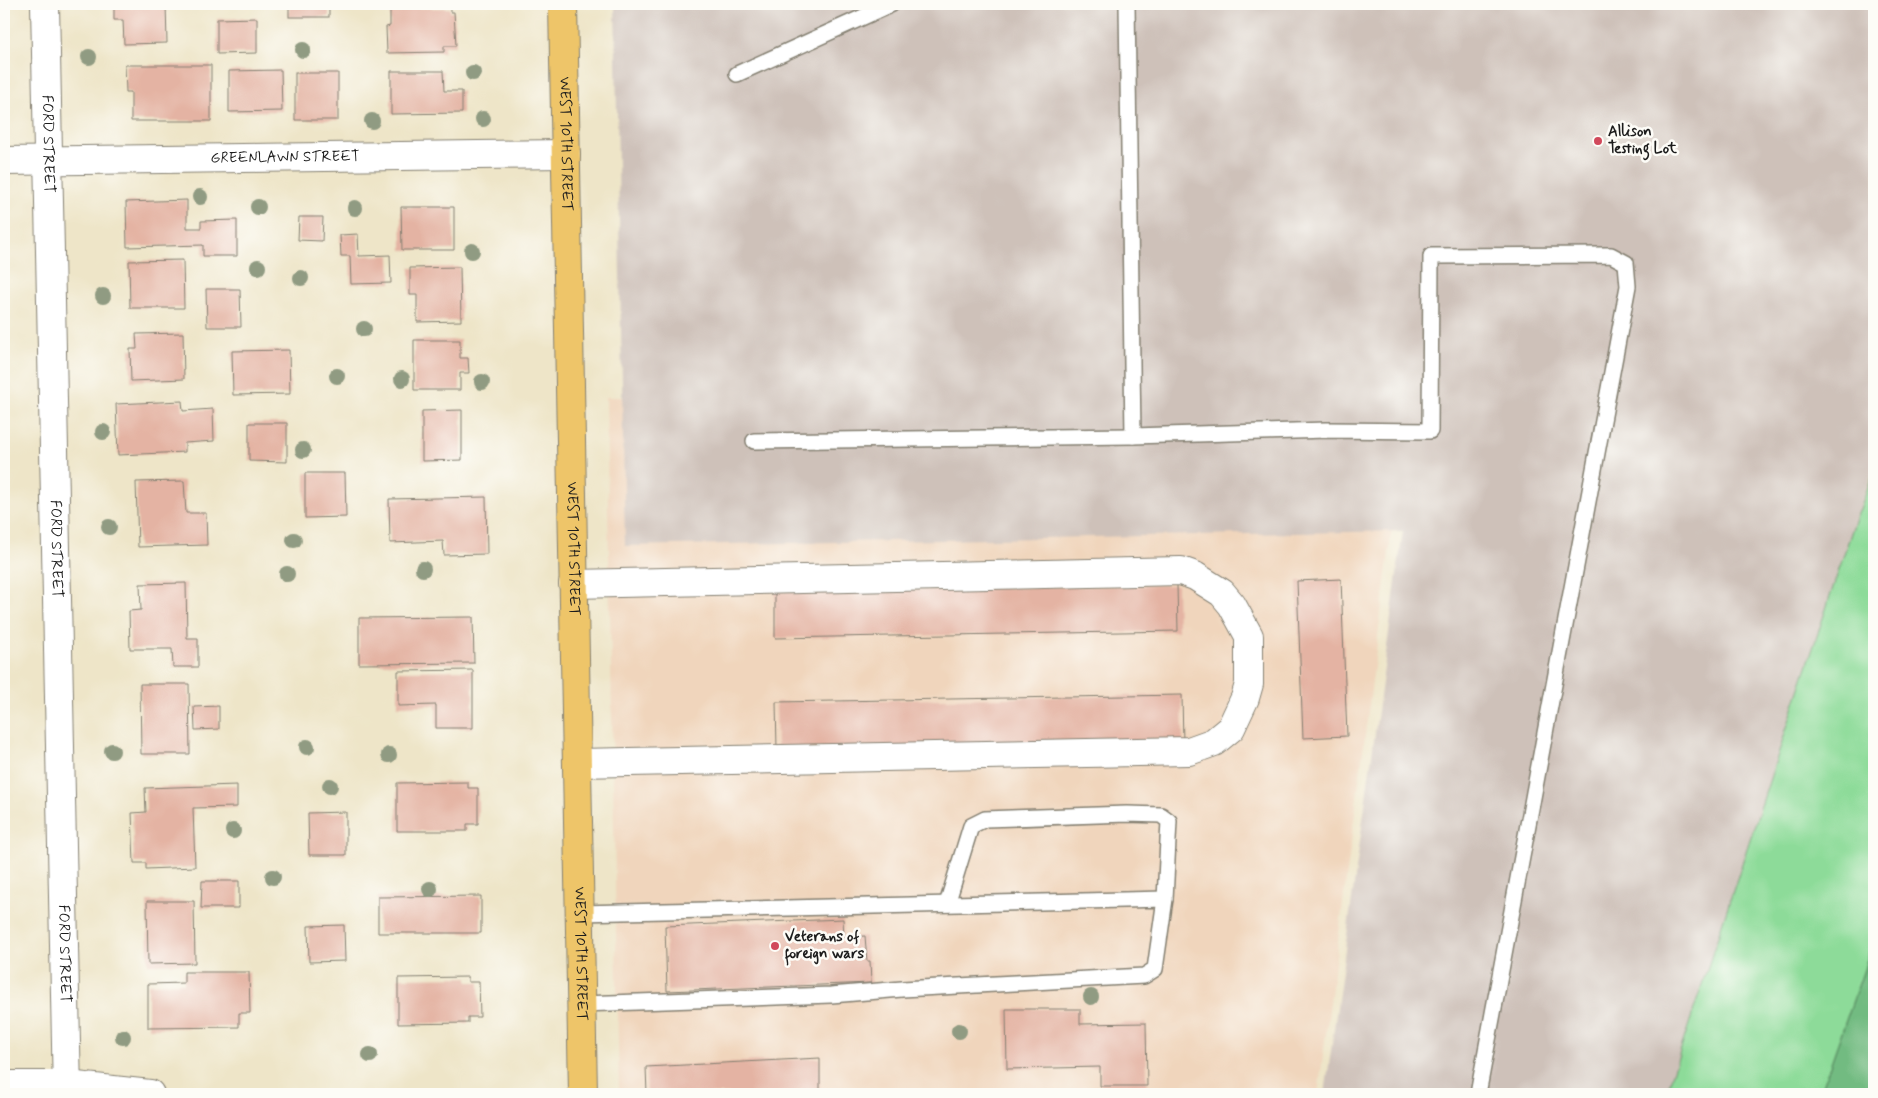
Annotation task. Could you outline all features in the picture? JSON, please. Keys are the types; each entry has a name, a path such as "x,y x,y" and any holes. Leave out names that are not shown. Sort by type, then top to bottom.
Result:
{"main road":[{"name":"WEST 10TH STREET","path":"563,4 584,1094"}],"street":[{"name":"FORD STREET","path":"45,4 67,1090"},
{"name":"GREENLAWN STREET","path":"4,161 566,154"},
{"path":"573,584 1180,570 1195,576 1222,593 1232,605 1249,636 1249,684 1245,698 1231,728 1214,742 1189,750 577,763"},
{"path":"4,1085 150,1094"}],"lane":[{"path":"737,74 892,4"},
{"path":"1127,4 1132,436"},
{"path":"754,441 1132,436 1326,430 1430,431 1431,256 1611,255 1626,263 1628,286 1478,1094"},
{"path":"582,1004 831,995 902,989 1144,976 1155,969 1165,899 1169,821 1160,815 1127,814 985,819 971,826 947,904"},
{"path":"580,913 1165,899"}],"shaded area":[{"path":"615,4 1874,4 1874,468 1666,1094 1325,1094 1403,531 625,546"},
{"path":"606,397 650,397 1394,514 1318,1094 619,1094"}],"green space":[{"path":"1874,472 1874,941 1820,1094 1666,1094 1853,527"},
{"path":"1874,941 1874,1094 1820,1094"}],"building":[{"path":"114,4 166,4 167,43 124,44 123,20 114,20"},
{"path":"289,4 329,4 329,17 289,17"},
{"path":"390,8 450,8 450,12 454,12 456,46 444,46 444,52 387,53 386,27 390,26"},
{"path":"257,18 257,53 217,54 217,19"},
{"path":"125,65 211,65 211,121 131,121 131,92 126,92"},
{"path":"281,70 282,111 229,112 229,71"},
{"path":"391,71 443,71 444,91 462,91 462,113 391,114"},
{"path":"295,73 338,73 338,120 295,120"},
{"path":"187,200 187,228 201,228 201,221 237,220 237,256 203,256 203,245 127,247 126,202"},
{"path":"401,207 454,207 454,250 402,250"},
{"path":"299,217 323,217 322,241 298,240"},
{"path":"358,234 359,256 390,255 391,283 351,284 350,256 341,256 340,235"},
{"path":"183,260 184,308 130,308 129,261"},
{"path":"460,267 461,321 417,322 417,295 410,295 410,268"},
{"path":"206,289 240,289 241,327 207,327"},
{"path":"183,333 184,379 131,381 130,349 137,349 136,334"},
{"path":"414,340 460,340 460,358 468,358 469,373 460,373 460,390 414,390"},
{"path":"289,350 290,394 233,395 232,351"},
{"path":"182,401 183,411 213,409 214,441 185,443 185,452 118,455 116,404"},
{"path":"462,410 462,460 422,461 422,411"},
{"path":"249,423 287,423 287,462 249,461"},
{"path":"305,473 345,473 346,517 305,518"},
{"path":"184,481 186,513 206,513 207,545 138,547 136,482"},
{"path":"486,497 487,554 444,555 443,541 390,543 389,499"},
{"path":"1341,579 1347,736 1303,738 1297,581"},
{"path":"186,583 187,638 198,638 198,667 173,667 172,649 130,649 129,611 141,610 140,584"},
{"path":"1177,585 1178,631 775,638 775,592"},
{"path":"473,617 474,663 359,664 359,618"},
{"path":"473,670 473,728 436,728 436,705 398,706 398,671"},
{"path":"140,684 189,684 190,754 141,754"},
{"path":"1182,695 1183,743 777,749 776,702"},
{"path":"219,706 219,729 195,730 194,707"},
{"path":"468,782 468,788 478,788 478,824 467,824 467,831 397,831 397,783"},
{"path":"237,785 237,807 193,808 195,867 146,869 146,863 134,863 132,813 146,812 145,788"},
{"path":"346,812 346,855 309,855 308,813"},
{"path":"202,881 239,881 239,908 201,908"},
{"path":"481,896 481,933 378,933 378,897"},
{"path":"147,901 194,901 195,963 148,964"},
{"name":"Veterans of foreign wars","path":"843,919 844,937 865,936 867,961 870,961 871,983 667,991 665,926"},
{"path":"344,925 345,961 309,962 308,926"},
{"path":"184,972 249,972 250,1013 239,1013 239,1027 148,1028 148,984 184,983"},
{"path":"468,977 468,982 479,982 480,1017 468,1017 468,1023 398,1024 398,978"},
{"path":"1006,1009 1080,1009 1080,1024 1146,1023 1147,1086 1100,1086 1100,1067 1007,1069"},
{"path":"820,1058 820,1094 647,1094 646,1067"}],"place":[{"name":"Allison Testing Lot","path":"1598,141"},
{"name":"Veterans of foreign wars","path":"775,946"}]}
